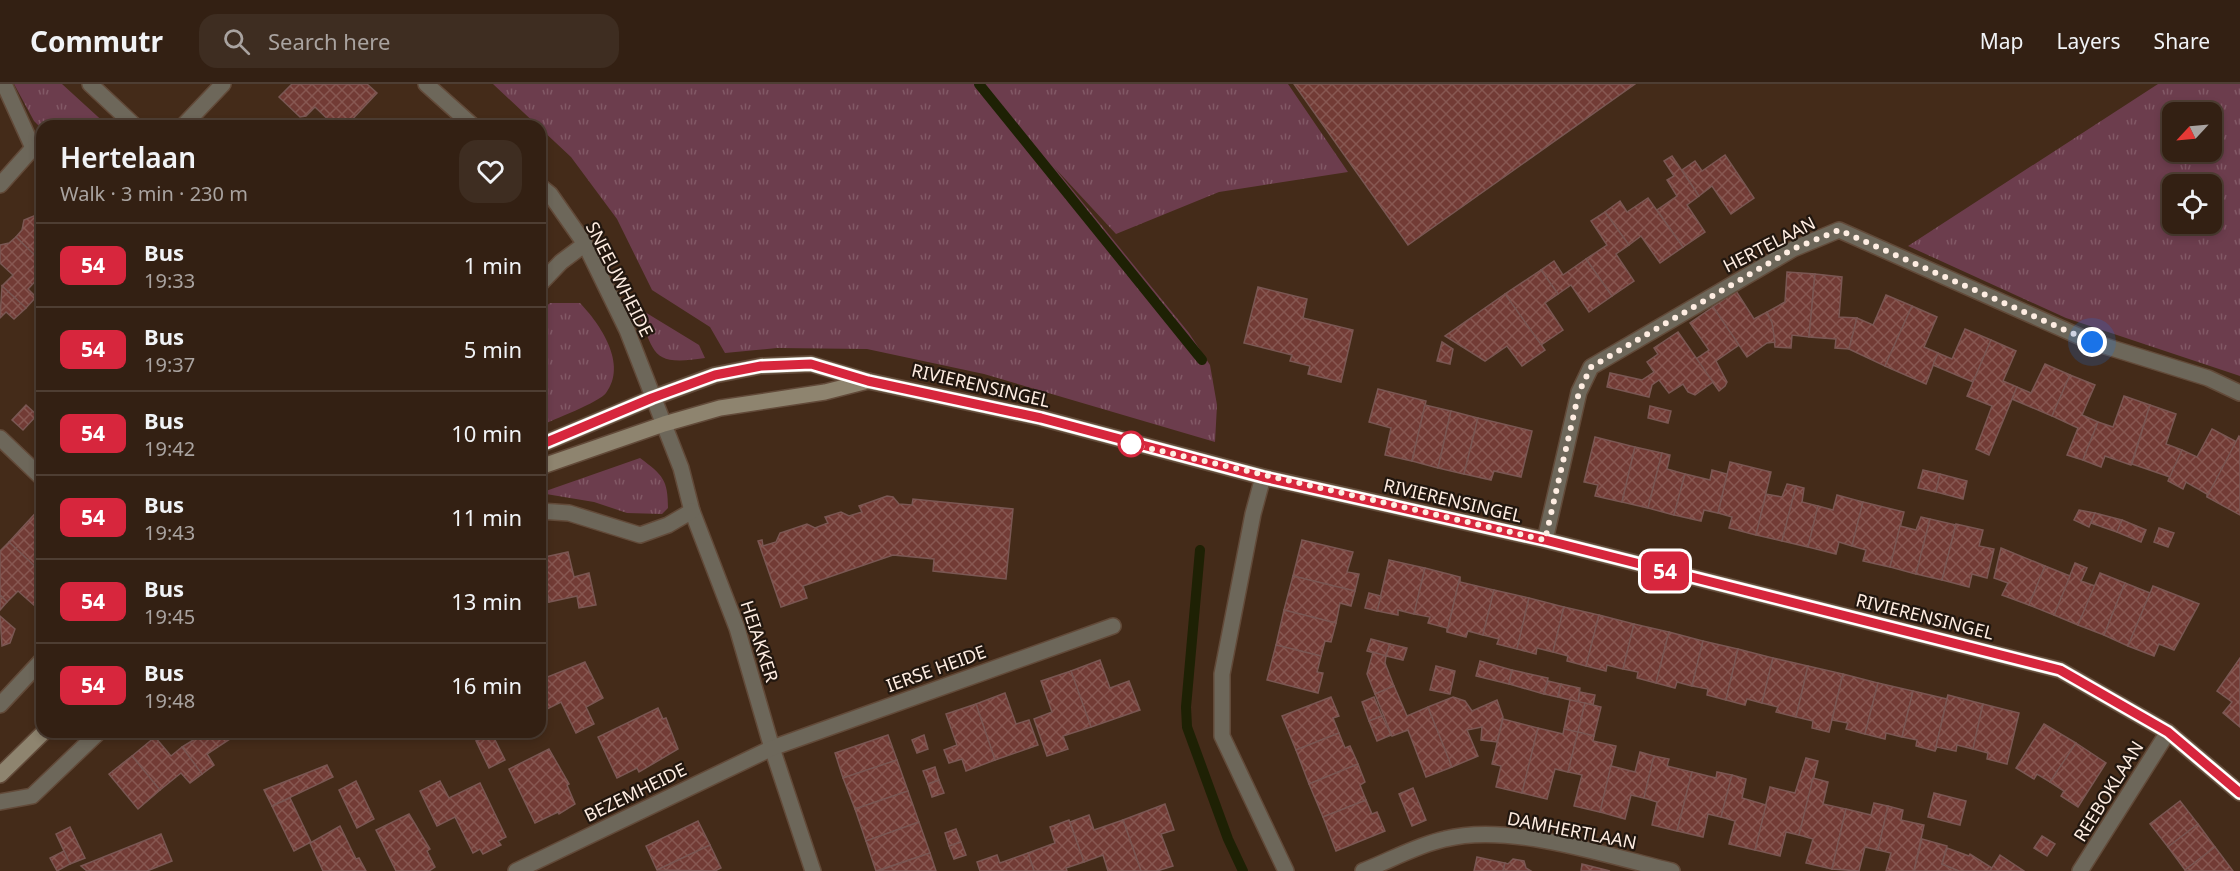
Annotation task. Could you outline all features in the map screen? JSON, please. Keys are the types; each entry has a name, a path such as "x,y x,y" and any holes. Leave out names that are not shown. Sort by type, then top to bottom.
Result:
{"street":[{"path":"4,84 36,150"},
{"path":"90,84 129,120"},
{"path":"189,120 223,84"},
{"path":"426,84 466,120"},
{"path":"0,185 36,153"},
{"name":"SNEEUWHEIDE","path":"546,191 585,244 627,330 664,424"},
{"name":"HERTELAAN","path":"1545,540 1579,392 1591,367 1793,249 1839,230 2092,342 2208,378 2240,393"},
{"path":"546,278 561,262 585,244"},
{"name":"RIVIERENSINGEL","path":"546,443 652,398 715,375 761,366 811,364 868,381 1041,418 1263,477 1545,540 2060,670 2168,732 2240,793"},
{"name":"RIVIERENSINGEL","path":"546,466 664,424 720,408 825,392 868,381"},
{"name":"HEIAKKER","path":"664,424 681,468 692,511 737,628 772,748 813,871"},
{"path":"0,438 36,472"},
{"path":"1263,477 1253,514 1222,674 1222,736 1286,871"},
{"path":"546,511 569,513 639,535 669,525 692,511"},
{"name":"IERSE HEIDE","path":"772,748 1113,626"},
{"path":"0,705 36,666"},
{"name":"REEBOKLAAN","path":"2080,871 2168,732"},
{"path":"0,775 38,738"},
{"path":"0,802 32,796 93,738"},
{"name":"BEZEMHEIDE","path":"516,871 772,748"},
{"name":"DAMHERTLAAN","path":"1363,871 1445,839 1485,834 1524,837 1672,871"}],"green space":[{"path":"14,84 62,84 101,120 36,120 36,123"},
{"path":"493,84 1288,84 1348,172 1219,192 1116,234 1054,167 1189,333 1210,365 1217,405 1215,442 984,374 867,349 777,348 725,353 710,327 652,290 617,219 571,157 546,134 546,120 531,120"},
{"path":"2158,84 2240,84 2240,376 2066,318 1908,246"},
{"path":"550,303 580,303 603,333 613,357 614,370 612,382 602,397 546,423 546,307"},
{"path":"635,306 699,345 705,358 673,360 663,358 656,353"},
{"path":"640,458 663,479 667,491 668,508 662,514 627,513 594,502 546,494 546,491"}],"building":[{"path":"292,84 367,84 377,93 352,120 329,120 315,107 306,116 300,117 279,97"},
{"path":"1294,84 1635,84 1408,245"},
{"path":"1725,155 1754,198 1731,214 1712,186 1699,196 1682,170 1695,161 1702,171"},
{"path":"1672,156 1699,196 1687,205 1705,232 1683,247 1657,210 1677,196 1667,180 1674,176 1664,161"},
{"path":"1648,198 1683,247 1660,263 1641,236 1629,245 1605,212 1620,201 1627,212"},
{"path":"1605,212 1629,245 1616,254 1634,281 1612,296 1586,259 1607,245 1591,221"},
{"path":"36,215 36,256 16,237 22,230 24,220"},
{"path":"16,237 36,256 36,280 28,289 36,297 26,308 2,286 13,275 0,263 0,245 9,243"},
{"path":"1586,259 1612,296 1589,312 1571,285 1558,294 1541,270 1554,261 1563,275"},
{"path":"1541,270 1558,294 1545,303 1563,330 1541,345 1505,294"},
{"path":"1787,272 1815,274 1809,337 1792,335 1791,348 1775,347 1772,323 1767,312 1785,302"},
{"path":"1815,274 1842,277 1839,317 1857,318 1849,349 1835,348 1836,339 1809,337"},
{"path":"2,286 26,308 14,319 6,312 0,318"},
{"path":"1258,287 1307,299 1303,318 1353,330 1341,382 1308,374 1310,366 1290,361 1292,355 1244,343"},
{"path":"1736,291 1754,319 1767,312 1772,323 1775,342 1767,343 1747,357 1713,307"},
{"path":"1505,294 1545,350 1522,366 1507,346 1485,361 1445,336"},
{"path":"1886,295 1912,306 1885,366 1849,349 1857,318 1873,325"},
{"path":"1912,306 1937,317 1924,347 1938,353 1926,384 1885,366"},
{"path":"1713,307 1739,345 1716,361 1727,382 1719,391 1696,359 1709,350 1690,323"},
{"path":"1965,329 1991,340 1973,382 1933,365 1938,353 1952,359"},
{"path":"1678,332 1713,382 1695,395 1688,392 1683,384 1669,393 1659,380 1652,385 1649,397 1607,387 1610,373 1642,380 1654,372 1647,362 1658,354 1654,348"},
{"path":"1991,340 2016,351 2003,381 2017,387 1989,455 1976,449 1992,406 1967,396"},
{"path":"1442,342 1453,349 1450,364 1437,361"},
{"path":"2045,364 2070,375 2052,416 2012,399 2017,387 2031,393"},
{"path":"2070,375 2095,385 2082,415 2098,422 2083,460 2067,455 2078,428 2052,416"},
{"path":"1378,389 1426,401 1412,461 1385,455 1391,428 1369,422"},
{"path":"2124,396 2150,405 2131,465 2105,456 2101,467 2083,460 2098,422 2113,427"},
{"path":"26,405 36,414 23,430 12,420"},
{"path":"1425,405 1451,411 1438,468 1412,461"},
{"path":"2150,405 2176,414 2166,444 2182,450 2170,477 2132,464"},
{"path":"1650,406 1671,411 1668,423 1648,418"},
{"path":"1451,411 1478,418 1464,474 1438,468"},
{"path":"1478,418 1532,431 1521,477 1494,471 1491,480 1464,474"},
{"path":"2212,429 2237,442 2207,497 2207,494 2186,482 2183,489 2168,481 2182,450 2197,457"},
{"path":"1595,437 1635,447 1622,502 1595,496 1598,485 1584,482"},
{"path":"2240,437 2240,515 2207,497"},
{"path":"1635,447 1662,453 1648,508 1622,502"},
{"path":"1662,453 1670,455 1667,469 1685,474 1674,515 1648,508"},
{"path":"1730,462 1771,472 1756,535 1729,528 1732,517 1718,513"},
{"path":"1712,470 1727,474 1718,513 1704,510 1701,521 1674,515 1685,474 1710,480"},
{"path":"1923,470 1940,474 1936,492 1918,488"},
{"path":"1940,474 1967,481 1963,499 1936,492"},
{"path":"1787,484 1796,486 1782,541 1756,535 1766,494 1782,497"},
{"path":"1796,486 1804,488 1802,502 1818,506 1808,547 1782,541"},
{"path":"1837,495 1863,502 1852,546 1839,542 1836,554 1808,547 1818,506 1833,510"},
{"path":"887,496 893,497 899,504 912,505 913,499 1013,509 1006,579 933,571 934,559 893,555 803,586 807,598 781,607 758,541 762,540 763,546 776,542 780,533 807,524 815,528 828,523 825,517 841,512 849,516 862,512 859,506"},
{"path":"1863,502 1904,512 1890,567 1863,561 1866,550 1852,546"},
{"path":"2079,510 2095,513 2089,527 2074,520"},
{"path":"36,513 36,567 9,542"},
{"path":"2095,513 2122,520 2117,532 2091,523"},
{"path":"1921,517 1930,519 1916,574 1890,567 1900,526 1916,530"},
{"path":"1930,519 1956,525 1942,580 1916,574"},
{"path":"2122,520 2146,530 2141,542 2117,532"},
{"path":"1956,524 1983,530 1979,546 1994,549 1987,578 1972,574 1969,587 1942,580"},
{"path":"2159,528 2174,533 2168,547 2154,542"},
{"path":"1302,540 1353,552 1347,572 1359,574 1355,591 1293,576"},
{"path":"9,542 36,567 36,607 18,591 7,602 0,595 0,551"},
{"path":"2001,548 2045,566 2029,605 2002,595 2008,583 1994,578"},
{"path":"568,552 574,577 589,573 596,605 579,608 577,596 549,602 546,587 546,557"},
{"path":"1389,560 1425,568 1414,614 1398,610 1398,615 1377,611"},
{"path":"2075,563 2087,568 2081,581 2095,586 2078,625 2054,615"},
{"path":"2045,566 2070,576 2054,615 2029,605"},
{"path":"1425,568 1460,577 1447,632 1447,628 1428,623 1430,617 1414,614"},
{"path":"2100,573 2125,583 2104,635 2078,625"},
{"path":"1293,576 1355,591 1351,606 1340,603 1336,623 1284,610"},
{"path":"1460,577 1460,582 1494,590 1483,635 1468,631 1466,637 1447,632"},
{"path":"2125,583 2150,593 2128,646 2104,635"},
{"path":"2153,586 2199,604 2174,650 2159,644 2154,656 2128,646"},
{"path":"1494,590 1529,598 1517,649 1497,644 1499,639 1483,635"},
{"path":"1369,593 1381,596 1377,611 1365,608"},
{"path":"0,595 7,602 0,610"},
{"path":"1529,598 1564,607 1553,652 1537,648 1536,654 1517,649"},
{"path":"1564,607 1599,615 1586,666 1567,661 1568,656 1553,652"},
{"path":"1284,610 1336,623 1331,642 1325,641 1321,656 1276,645"},
{"path":"1599,615 1634,624 1623,669 1607,665 1606,671 1586,666"},
{"path":"0,616 15,629 10,643 2,646"},
{"path":"1634,624 1669,632 1656,683 1637,678 1638,672 1623,669"},
{"path":"1669,632 1703,641 1692,686 1677,682 1675,688 1656,683"},
{"path":"1371,639 1390,644 1386,656 1367,651"},
{"path":"1703,641 1738,649 1726,700 1707,695 1708,689 1692,686"},
{"path":"1390,644 1407,648 1403,660 1386,656"},
{"path":"1276,645 1321,656 1317,672 1323,673 1318,693 1267,680"},
{"path":"1738,649 1773,658 1762,703 1747,699 1745,705 1726,700"},
{"path":"1373,652 1386,656 1385,663 1394,686 1375,694 1367,674"},
{"path":"1773,658 1808,666 1796,717 1776,712 1778,707 1762,703"},
{"path":"2240,658 2240,727 2223,713 2232,702 2217,691"},
{"path":"1100,660 1110,688 1129,681 1140,710 1091,727 1071,671"},
{"path":"1480,661 1512,670 1509,684 1476,676"},
{"path":"585,662 603,698 586,707 594,724 576,733 561,702 547,709 546,678"},
{"path":"1436,666 1455,671 1450,694 1430,690"},
{"path":"1808,666 1843,674 1829,732 1812,728 1813,721 1796,717"},
{"path":"1512,670 1548,678 1544,694 1509,684"},
{"path":"1071,671 1091,727 1063,736 1068,749 1047,756 1034,719 1052,712 1041,681"},
{"path":"1843,674 1878,683 1865,734 1846,729 1848,723 1832,720"},
{"path":"1548,681 1561,684 1558,697 1544,694"},
{"path":"1878,683 1913,691 1902,737 1886,733 1885,739 1865,734"},
{"path":"1561,684 1580,688 1578,702 1558,697"},
{"path":"1394,686 1407,716 1428,707 1452,767 1426,777 1408,730 1392,736 1375,694"},
{"path":"1913,691 1947,699 1948,695 1935,751 1916,746 1917,740 1902,737"},
{"path":"1580,692 1595,695 1593,705 1578,702"},
{"path":"1005,693 1016,724 1029,720 1038,745 995,760 976,704"},
{"path":"1948,695 1983,704 1973,749 1957,745 1956,751 1937,747 1935,751"},
{"path":"1331,697 1339,716 1333,718 1339,733 1296,750 1282,716"},
{"path":"1374,697 1382,716 1369,721 1362,702"},
{"path":"1453,697 1465,701 1472,711 1497,700 1503,717 1497,742 1481,740 1482,727 1467,730 1478,756 1452,767 1428,707"},
{"path":"1570,700 1585,703 1578,732 1564,729"},
{"path":"1585,703 1601,707 1594,736 1578,732"},
{"path":"976,704 995,760 966,771 962,759 949,763 944,750 957,745 946,714"},
{"path":"1983,704 2019,713 2007,764 1987,759 1988,753 1973,749"},
{"path":"658,708 663,719 666,718 678,749 639,772 637,768 617,778 598,737"},
{"path":"1382,716 1391,735 1377,741 1369,721"},
{"path":"1503,719 1538,728 1522,793 1496,787 1501,766 1492,764"},
{"path":"2044,724 2076,743 2050,782 2037,774 2034,779 2016,768"},
{"path":"1538,728 1563,734 1564,729 1578,732 1568,772 1555,769 1547,799 1522,793"},
{"path":"1578,732 1594,736 1593,741 1616,746 1600,812 1574,806 1582,775 1568,772"},
{"path":"1339,733 1345,748 1350,746 1358,764 1309,784 1296,750"},
{"path":"888,735 897,760 843,778 835,753"},
{"path":"924,735 928,749 917,753 912,740"},
{"path":"156,738 171,756 182,747 202,774 190,783 181,773 160,790 132,756"},
{"path":"483,738 494,738 505,760 489,768 476,741"},
{"path":"195,739 230,739 207,754 214,765 202,774 182,747"},
{"path":"2076,743 2106,763 2078,807 2061,796 2064,791 2050,782"},
{"path":"549,749 569,784 567,785 575,804 559,814 558,812 535,823 509,769"},
{"path":"1640,752 1654,756 1644,798 1631,795 1625,819 1600,812 1611,766 1635,772"},
{"path":"132,756 160,790 138,809 109,774"},
{"path":"1654,756 1669,759 1667,766 1692,772 1677,831 1652,825 1657,802 1644,798"},
{"path":"1806,758 1818,761 1799,835 1786,832 1780,856 1755,850 1770,787 1795,793"},
{"path":"897,760 908,791 855,809 843,778"},
{"path":"1358,764 1365,782 1360,785 1366,800 1323,817 1309,784"},
{"path":"327,765 333,777 272,806 264,790"},
{"path":"935,767 939,780 928,784 923,771"},
{"path":"1692,772 1716,778 1717,772 1732,775 1721,817 1708,814 1703,837 1677,831"},
{"path":"1732,775 1746,779 1742,798 1766,805 1755,850 1729,844 1735,821 1721,817"},
{"path":"1813,778 1828,782 1823,804 1846,809 1832,869 1806,863 1813,839 1799,835"},
{"path":"939,780 944,793 932,797 928,784"},
{"path":"356,781 374,819 357,828 339,790"},
{"path":"440,781 449,798 480,783 506,837 498,841 501,845 483,854 480,849 473,853 455,817 437,826 420,791"},
{"path":"1413,788 1426,820 1412,826 1399,794"},
{"path":"908,791 919,822 866,841 855,809"},
{"path":"1934,793 1966,801 1960,825 1928,817"},
{"path":"290,798 311,842 294,851 272,806"},
{"path":"1366,800 1372,814 1377,812 1385,831 1336,851 1323,817"},
{"path":"2180,801 2198,824 2168,847 2150,824"},
{"path":"1874,803 1888,806 1878,850 1865,847 1859,871 1832,869 1846,809 1871,815"},
{"path":"1165,804 1174,830 1161,834 1173,866 1157,871 1141,871 1123,820"},
{"path":"1888,806 1903,810 1901,820 1924,825 1914,871 1886,871 1891,853 1878,850"},
{"path":"409,814 430,849 427,851 435,867 429,871 396,871 376,830"},
{"path":"1089,815 1094,830 1123,820 1141,871 1108,871 1103,855 1084,862 1070,822"},
{"path":"1069,820 1084,862 1066,868 1067,871 1034,871 1028,853 1055,843 1050,827"},
{"path":"698,821 710,845 657,870 646,846"},
{"path":"919,822 930,853 876,871 866,841"},
{"path":"2198,824 2215,847 2185,870 2168,847"},
{"path":"340,826 356,859 359,858 366,871 323,871 310,843"},
{"path":"70,827 85,858 70,864 56,834"},
{"path":"956,829 961,842 949,846 945,833"},
{"path":"161,834 172,861 147,871 87,871 81,866"},
{"path":"2042,836 2055,844 2047,856 2034,848"},
{"path":"1922,839 1947,846 1942,864 1959,871 1914,871"},
{"path":"961,842 966,855 954,859 949,846"},
{"path":"710,845 721,868 715,871 657,870"},
{"path":"2215,847 2233,871 2185,870"},
{"path":"1947,848 1969,856 1970,854 1992,868 1990,871 1959,871 1942,864"},
{"path":"64,851 70,864 57,871 50,858"},
{"path":"930,853 936,871 878,871"},
{"path":"1028,853 1034,871 980,871 977,862 997,855 1000,863"},
{"path":"2000,855 2024,871 1990,871"},
{"path":"1477,857 1505,863 1503,871 1474,871"},
{"path":"1513,859 1524,861 1526,868 1531,871 1503,871 1505,863 1508,864"},
{"path":"1582,864 1610,871 1581,871"}],"waterway":[{"path":"979,84 1202,360"},
{"path":"1200,550 1186,707 1187,727 1228,839 1243,871"}],"bus line":[{"name":"54","path":"546,442 652,398 715,375 761,366 811,364 868,381 887,383 1041,418 1263,477 1545,540 2060,670 2168,732 2240,793"}],"route":[{"path":"1131,444 1263,477 1545,540 1579,392 1591,367 1793,249 1839,230 2092,342"}]}
